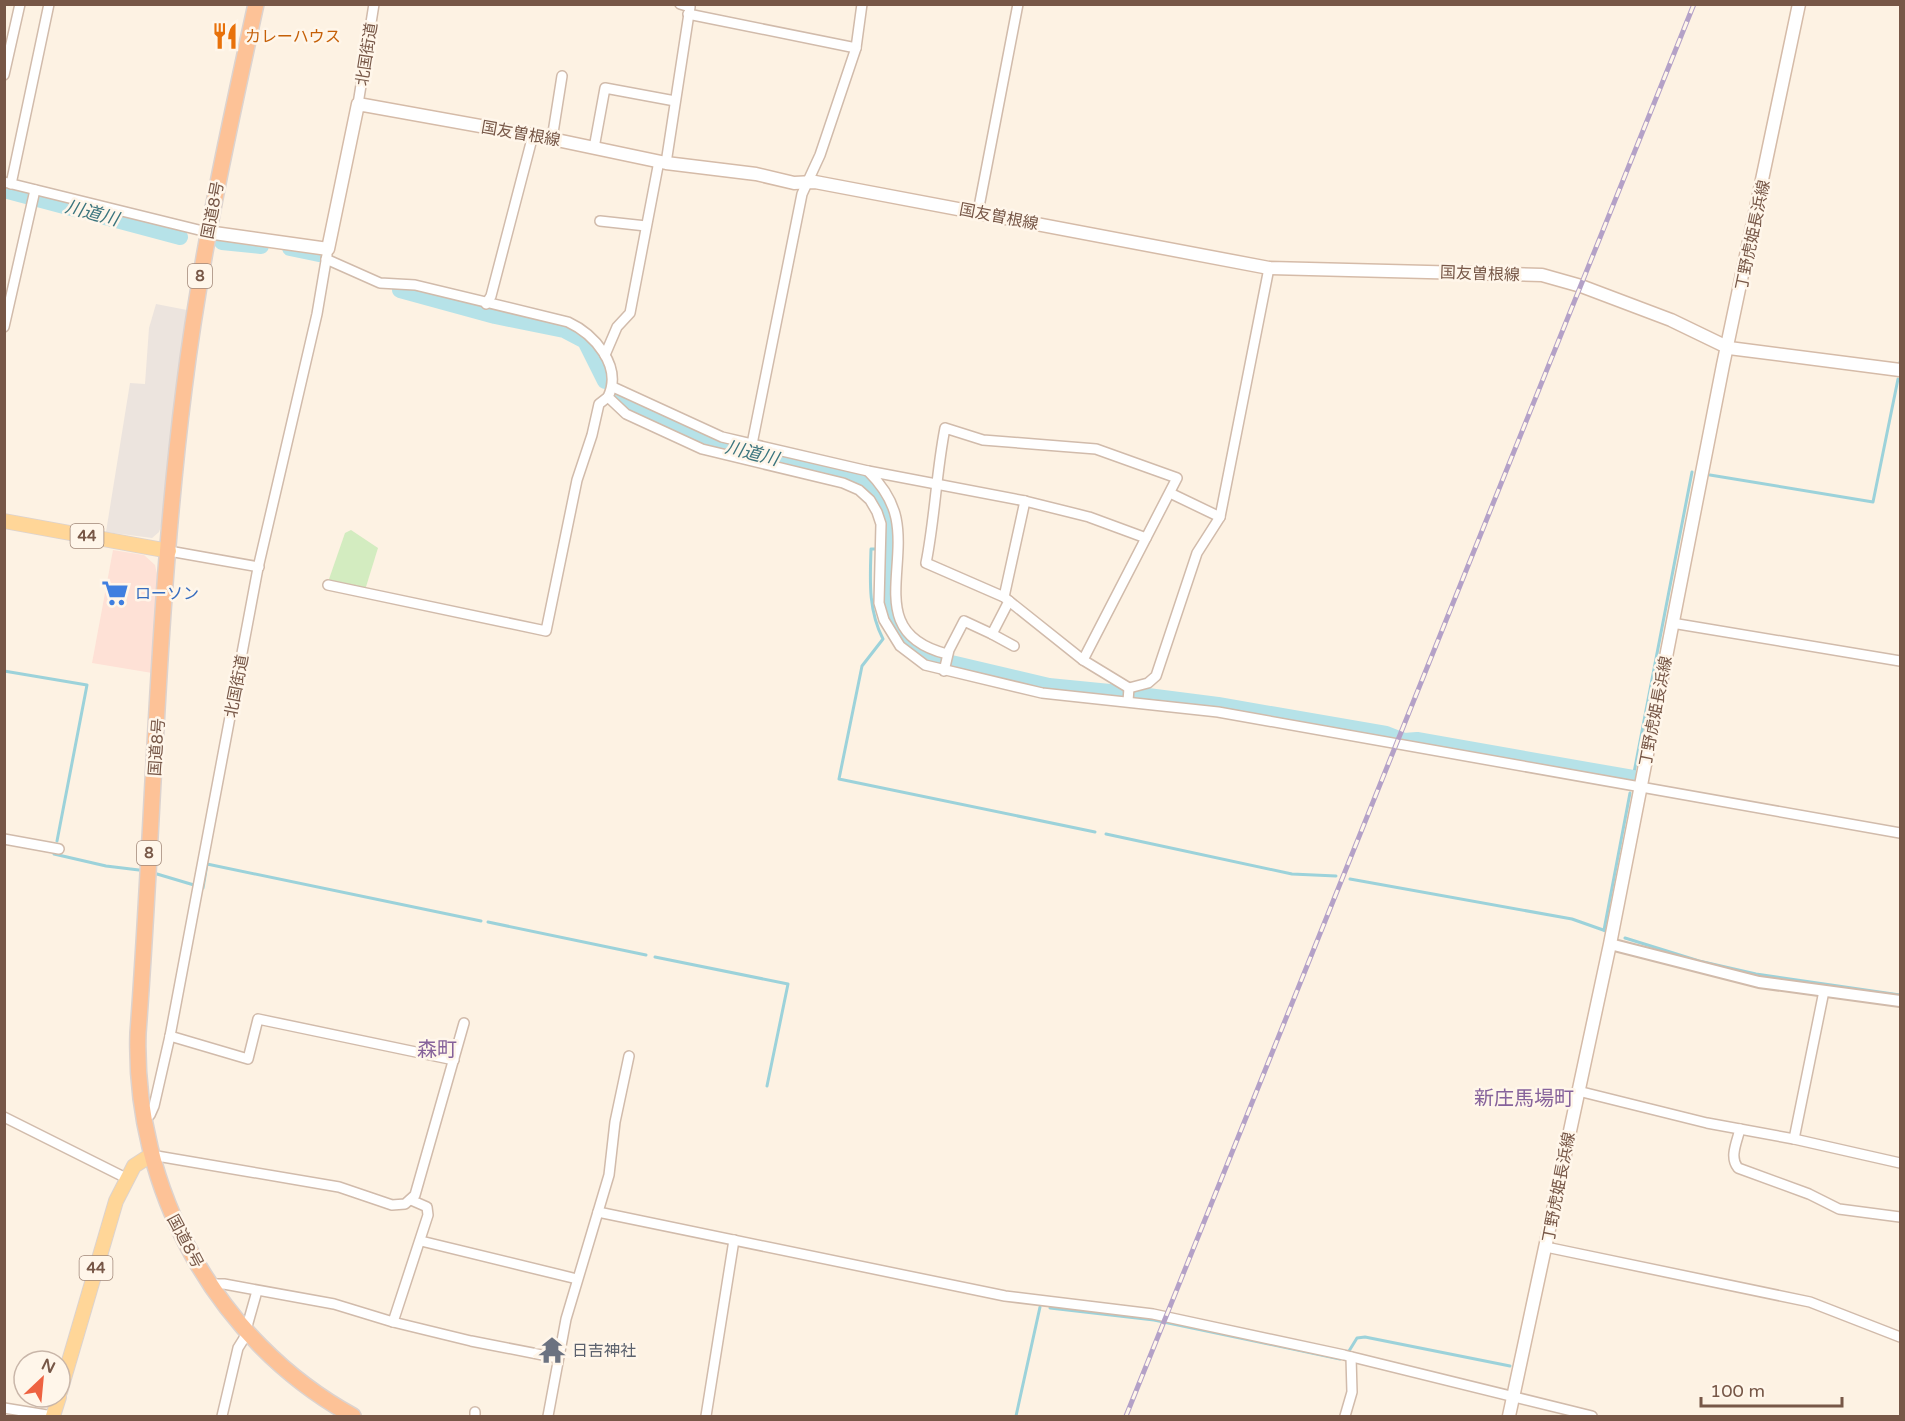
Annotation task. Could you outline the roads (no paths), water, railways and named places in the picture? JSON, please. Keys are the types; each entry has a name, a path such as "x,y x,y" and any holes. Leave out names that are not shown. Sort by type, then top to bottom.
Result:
{"highway":[{"name":"国道8号","path":"256,4 207,232 184,390 169,551 138,1033 138,1077 142,1118 151,1155 173,1220 210,1284 247,1331 293,1375 353,1416"}],"main road":[{"name":"丁野虎姫長浜線","path":"1509,1416 1610,944 1672,623 1799,4"},
{"path":"207,232 327,254 358,104"},
{"name":"国友曽根線","path":"358,104 533,135 662,162 806,183 815,182 1269,268 1542,275 1564,280 1671,320 1729,348 1900,370"},
{"name":"44","path":"4,521 169,551"},
{"name":"44","path":"72,1351 116,1201 126,1178 141,1160 151,1155"}],"street":[{"path":"4,75 20,4"},
{"path":"50,4 8,183 33,195 207,232"},
{"name":"北国街道","path":"358,104 374,4"},
{"path":"752,444 773,330 806,183 820,155 856,48 862,4"},
{"path":"978,212 1018,4"},
{"path":"605,355 617,327 630,313 646,226 675,101 687,7 856,48"},
{"path":"552,139 562,76"},
{"path":"594,148 605,88 675,101"},
{"path":"486,304 491,296 533,135"},
{"path":"4,327 33,195"},
{"path":"600,221 646,226"},
{"path":"327,254 380,284 415,285 567,322 590,336 605,355 613,387 608,397 599,404 592,435 577,480 546,631 328,585"},
{"name":"北国街道","path":"142,1118 150,1115 154,1106 170,1036 259,567 317,314 327,254"},
{"path":"1083,660 1178,477 1096,449 983,440 945,429 936,483 935,517 926,563 1006,599 1083,660 1129,688 1148,683 1156,675 1197,553 1220,517 1269,268"},
{"path":"613,387 706,432 868,471 1025,501 1089,517 1146,538"},
{"path":"608,397 626,414 702,449 843,483 859,490 870,500 881,524 879,603 888,629 900,646 914,659 946,662 1042,693 1218,712 1640,789 1900,833"},
{"path":"868,471 891,501 897,520 894,597 901,619 919,642 946,662"},
{"path":"1170,493 1220,517"},
{"path":"992,634 1006,599 1025,501"},
{"path":"169,551 259,567"},
{"path":"946,662 964,621 1014,646"},
{"path":"1672,623 1900,661"},
{"path":"1128,701 1129,688"},
{"path":"4,839 59,849"},
{"path":"1610,944 1759,982 1900,1001"},
{"path":"1794,1139 1824,991"},
{"path":"170,1036 248,1059 258,1019 454,1060"},
{"path":"151,1155 339,1187 399,1206 411,1200 430,1148 464,1023"},
{"path":"548,1416 558,1358 577,1279 609,1175 615,1122 629,1056"},
{"path":"1578,1090 1740,1129 1900,1163"},
{"path":"4,1117 126,1178"},
{"path":"1740,1129 1733,1156 1733,1162 1738,1168 1809,1194 1839,1209 1900,1217"},
{"path":"393,1322 421,1240 428,1209 411,1200"},
{"path":"598,1212 1005,1296 1153,1314 1351,1357 1592,1416"},
{"path":"421,1240 577,1279"},
{"path":"706,1416 734,1240"},
{"path":"1546,1247 1810,1302 1900,1337"},
{"path":"210,1284 224,1284 333,1304 393,1322 471,1341 558,1358"},
{"path":"222,1416 238,1348 247,1331 257,1291"},
{"path":"1346,1416 1352,1392 1351,1357"},
{"path":"4,1408 53,1416"}],"waterway":[{"name":"川道川","path":"4,190 180,237"},
{"name":"川道川","path":"222,242 261,246"},
{"name":"川道川","path":"290,248 319,254"},
{"name":"川道川","path":"400,290 495,316 564,330 585,341 605,381"},
{"path":"1710,475 1873,502 1898,379"},
{"path":"619,399 705,441 853,478 876,495 886,516 889,539 888,590 892,615 904,638 930,658 1049,686 1120,693"},
{"path":"1632,783 1692,472"},
{"path":"875,549 871,549 871,595 872,606 883,639 862,666 839,779 1095,832"},
{"path":"4,671 87,685 57,841"},
{"path":"1140,695 1218,705 1386,734 1404,741 1417,740 1633,778"},
{"path":"1604,930 1630,793"},
{"path":"1106,834 1292,874 1336,876"},
{"path":"54,854 106,866 139,870"},
{"path":"203,888 207,864 481,921"},
{"path":"157,874 194,885"},
{"path":"1350,879 1572,919 1606,931"},
{"path":"488,922 646,955"},
{"path":"1625,938 1699,961 1756,974 1900,995"},
{"path":"655,957 788,984 767,1086"},
{"path":"1016,1416 1040,1307"},
{"path":"1050,1308 1154,1320 1340,1359"},
{"path":"1349,1351 1357,1338 1365,1337 1510,1366"}],"railway":[{"path":"1126,1416 1694,4"}],"place":[{"name":"カレーハウス","path":"225,36"},
{"name":"ローソン","path":"115,593"},
{"name":"日吉神社","path":"552,1350"}],"district":[{"name":"森町","path":"437,1049"},
{"name":"新庄馬場町","path":"1524,1098"}]}
